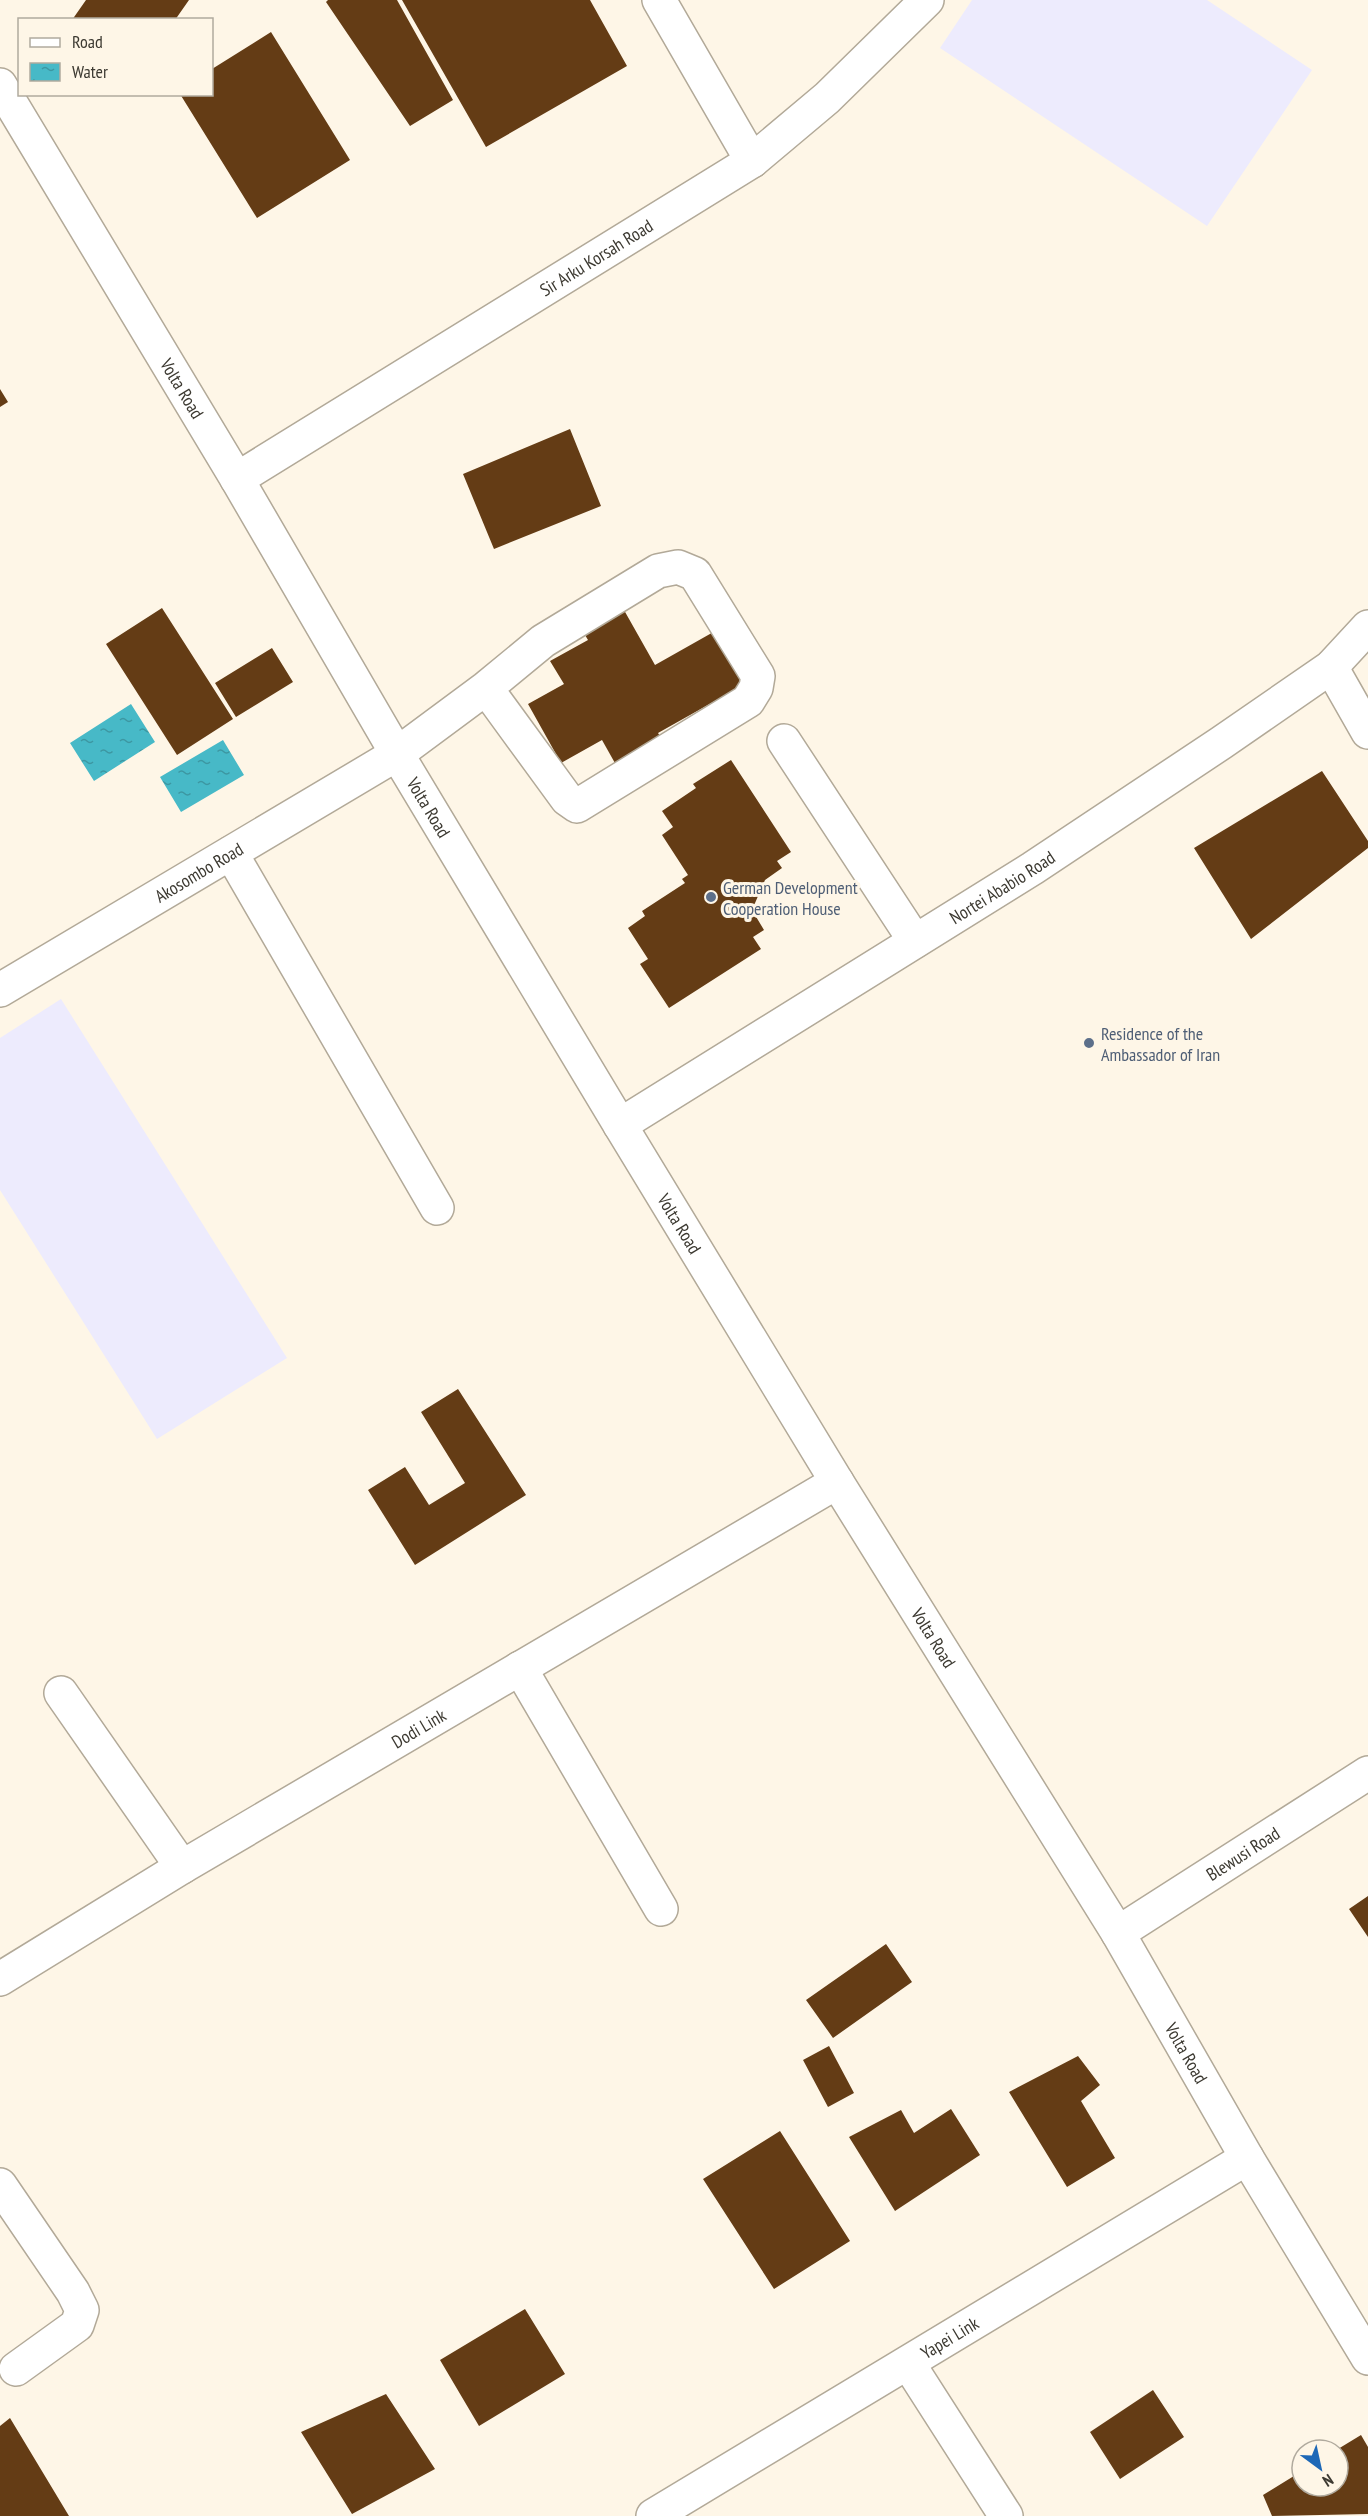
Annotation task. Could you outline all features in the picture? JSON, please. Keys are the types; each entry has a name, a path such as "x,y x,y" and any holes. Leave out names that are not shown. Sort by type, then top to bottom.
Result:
{"street":[{"path":"659,0 752,160"},
{"name":"Sir Arku Korsah Road","path":"237,479 752,160 827,98 927,0"},
{"name":"Volta Road","path":"0,85 237,479 397,754 620,1125 837,1482 1118,1934 1247,2158 1368,2358"},
{"name":"Akosombo Road","path":"0,990 397,754 486,688 543,641 658,571 678,567 695,574 758,676 756,688 748,701 589,801 577,806 567,799 486,688"},
{"name":"Nortei Ababio Road","path":"620,1125 1043,862 1331,668 1368,627"},
{"path":"1331,668 1368,732"},
{"path":"784,741 915,941"},
{"path":"231,853 437,1208"},
{"name":"Dodi Link","path":"0,1978 182,1867 837,1482"},
{"path":"520,1668 661,1909"},
{"path":"60,1693 182,1867"},
{"name":"Blewusi Road","path":"1118,1934 1368,1773"},
{"name":"Yapei Link","path":"653,2516 1247,2158"},
{"path":"0,2185 74,2292 82,2310 78,2325 16,2369"},
{"path":"908,2363 1006,2516"}],"shaded area":[{"path":"972,0 1207,0 1312,70 1207,226 940,48"},
{"path":"61,999 287,1358 157,1439 0,1190 0,1038"}],"water":[{"path":"131,704 155,742 94,781 70,743"},
{"path":"223,740 244,775 181,812 160,777"}],"building":[{"path":"86,0 189,0 176,18 73,18"},
{"path":"328,0 397,0 453,100 410,126 326,2"},
{"path":"402,0 590,0 627,66 486,147"},
{"path":"271,32 350,160 257,218 181,96 213,96 213,68"},
{"path":"0,389 8,402 0,407"},
{"path":"570,429 601,506 494,549 463,474"},
{"path":"620,603 655,665 717,630 747,683 658,733 666,746 620,772 602,740 561,763 528,704 564,684 550,661 588,640 579,625"},
{"path":"162,608 233,719 177,755 106,644"},
{"path":"272,648 293,682 236,717 215,683"},
{"name":"German Development Cooperation House","path":"731,760 791,852 777,861 782,868 765,880 752,910 764,930 753,937 761,949 669,1008 640,964 648,959 628,928 645,916 642,911 685,883 682,879 688,875 662,835 673,827 662,811 696,788 693,784"},
{"path":"1322,771 1368,841 1368,848 1251,939 1194,848"},
{"path":"458,1389 526,1495 415,1565 368,1490 405,1467 429,1505 465,1483 421,1412"},
{"path":"1368,1896 1368,1937 1349,1909"},
{"path":"886,1944 912,1982 833,2038 806,2000"},
{"path":"829,2046 854,2093 828,2107 803,2060"},
{"path":"1078,2056 1100,2085 1081,2101 1115,2158 1067,2187 1009,2092"},
{"path":"951,2109 980,2155 895,2211 849,2137 901,2110 914,2133"},
{"path":"780,2131 850,2241 774,2289 703,2179"},
{"path":"525,2309 565,2374 479,2426 440,2360"},
{"path":"1153,2390 1184,2437 1120,2479 1090,2432"},
{"path":"386,2394 435,2469 352,2514 301,2432"},
{"path":"10,2418 69,2516 0,2516 0,2426"},
{"path":"1361,2435 1368,2447 1368,2514 1272,2516 1263,2495 1290,2478 1290,2498 1350,2498 1350,2442"}],"place":[{"name":"German Development Cooperation House","path":"711,897"},
{"name":"Residence of the Ambassador of Iran","path":"1089,1043"}]}
